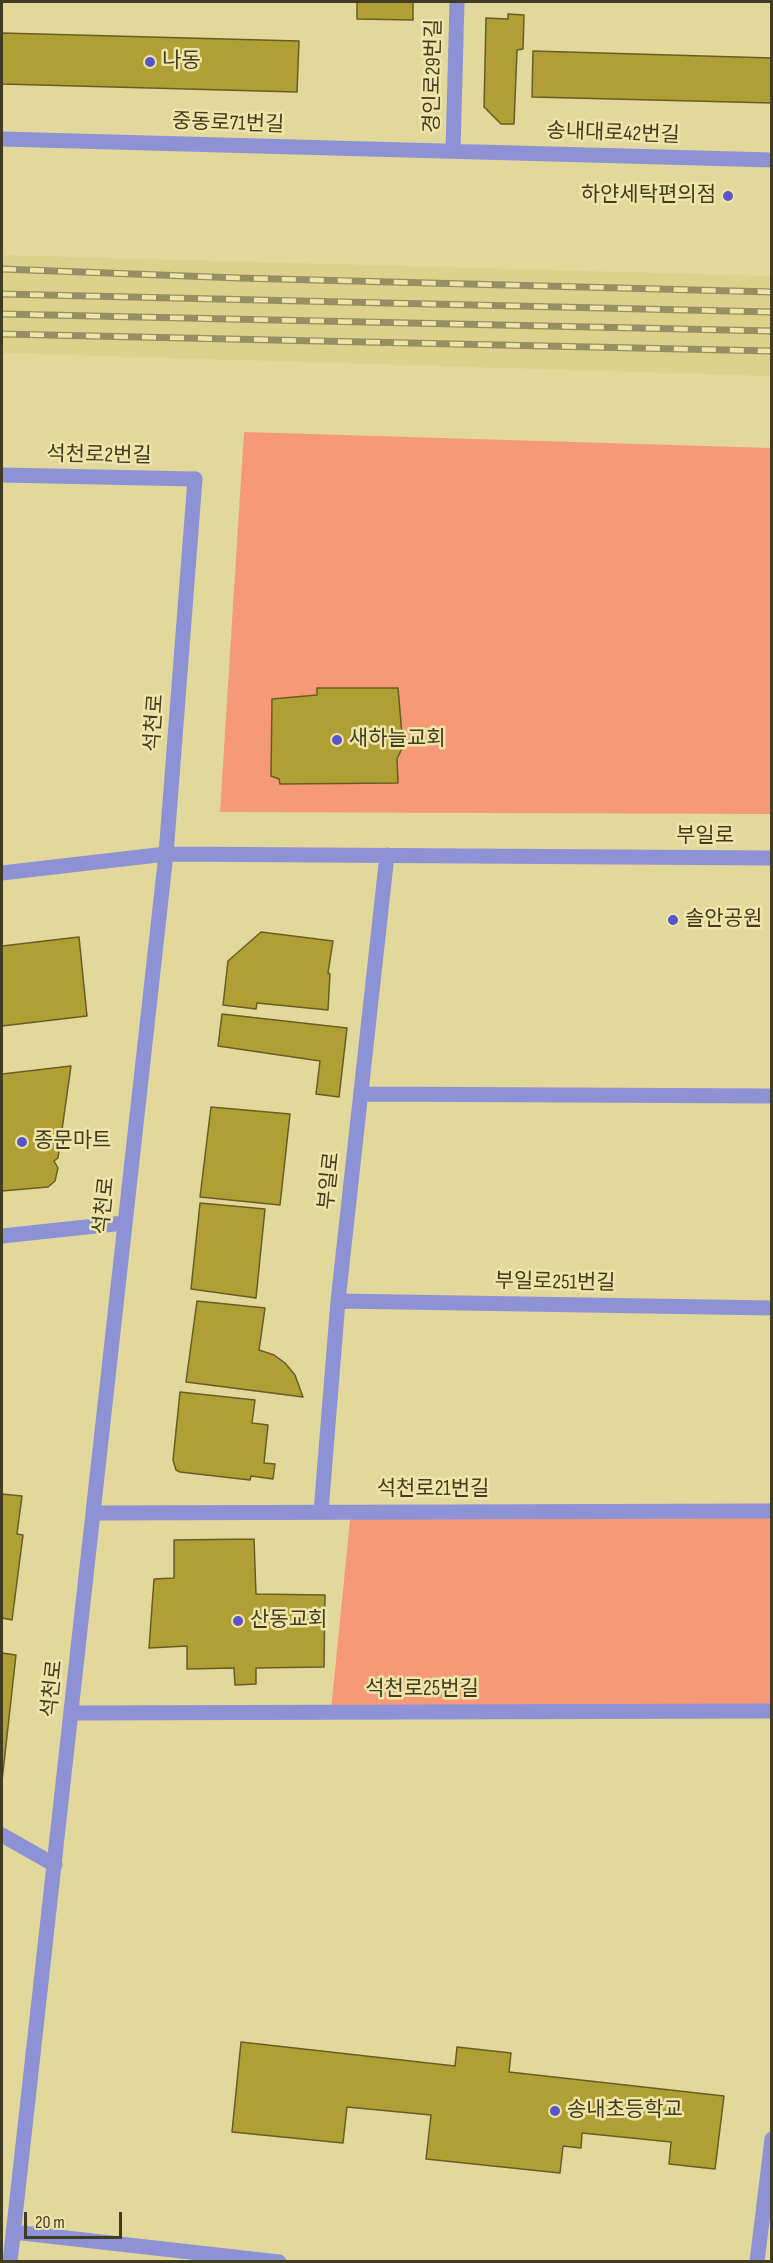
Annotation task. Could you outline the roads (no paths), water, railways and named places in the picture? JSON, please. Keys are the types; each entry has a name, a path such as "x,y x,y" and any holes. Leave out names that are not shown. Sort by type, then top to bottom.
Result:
{"street":[{"name":"경인로29번길","path":"453,151 457,2"},
{"name":"중동로71번길","path":"2,139 453,151"},
{"name":"송내대로42번길","path":"453,151 771,160"},
{"name":"석천로2번길","path":"2,474 195,479"},
{"name":"석천로","path":"10,2262 7,2231 55,1865 166,854 195,479"},
{"name":"부일로","path":"2,873 166,854 771,858"},
{"name":"부일로","path":"321,1512 338,1301 387,855"},
{"path":"361,1094 771,1096"},
{"path":"2,1236 124,1223"},
{"name":"부일로251번길","path":"338,1301 771,1308"},
{"name":"석천로21번길","path":"94,1513 771,1511"},
{"name":"석천로25번길","path":"72,1713 771,1711"},
{"path":"2,1835 55,1865"},
{"path":"758,2262 771,2139"},
{"path":"7,2231 279,2262"}],"railway":[{"path":"2,269 239,278 772,292"},
{"path":"2,294 772,312"},
{"path":"2,314 772,331"},
{"path":"2,334 772,351"}],"place":[{"name":"나동","path":"150,62"},
{"name":"하얀세탁편의점","path":"728,196"},
{"name":"새하늘교회","path":"337,740"},
{"name":"솔안공원","path":"673,920"},
{"name":"종문마트","path":"22,1142"},
{"name":"산동교회","path":"238,1621"},
{"name":"송내초등학교","path":"555,2111"}]}
